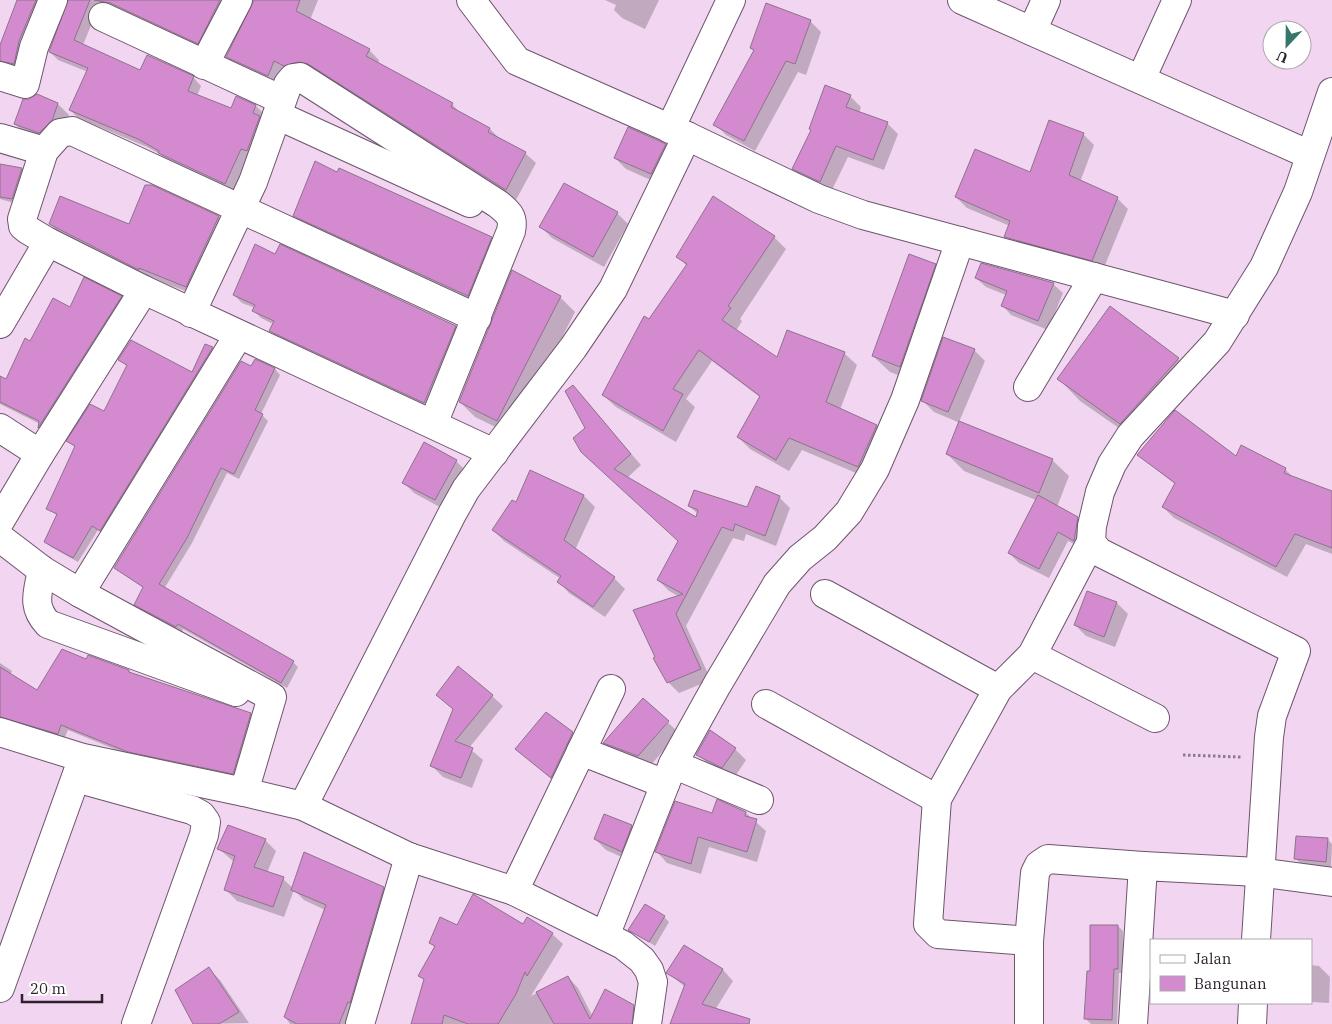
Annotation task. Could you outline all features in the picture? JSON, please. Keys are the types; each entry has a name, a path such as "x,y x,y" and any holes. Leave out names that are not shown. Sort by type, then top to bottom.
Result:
{"street":[{"path":"0,76 25,84 34,47 53,0"},
{"path":"204,65 238,0"},
{"path":"472,0 517,61 679,132 819,200 864,215 1235,315"},
{"path":"303,806 466,489 578,341 613,289 679,132 731,0"},
{"path":"962,0 1310,155"},
{"path":"1032,31 1046,0"},
{"path":"1141,79 1177,0"},
{"path":"103,17 204,65 279,108 513,222"},
{"path":"191,313 241,207 288,84 293,78 300,77 498,204 511,215 513,222 511,232 433,424"},
{"path":"1029,941 938,934 931,929 928,924 937,799 998,689 1032,655 1091,542 1092,526 1100,492 1112,464 1130,436 1217,342 1264,266 1298,192 1332,92"},
{"path":"477,318 72,130 60,132 44,150 22,219 23,226 48,242 144,290 238,336 494,453"},
{"path":"0,138 44,150"},
{"path":"605,936 669,774 716,685 777,584 800,558 825,538 850,512 875,469 905,400 960,241"},
{"path":"0,324 48,242"},
{"path":"1028,386 1094,277"},
{"path":"0,521 144,290"},
{"path":"80,593 238,336"},
{"path":"0,428 40,454"},
{"path":"0,538 42,570 80,593 270,694 272,697 271,704 244,792"},
{"path":"1091,542 1099,552 1296,651 1272,716 1258,872 1256,939"},
{"path":"42,570 36,606 40,615 48,624 271,704"},
{"path":"825,594 998,689"},
{"path":"1032,655 1155,718"},
{"path":"514,891 611,689"},
{"path":"766,704 937,799"},
{"path":"0,732 79,768 192,810 201,815 206,822 204,835 136,1024"},
{"path":"581,751 759,800"},
{"path":"79,768 244,792 303,806 409,857 514,891 623,945 642,960 649,970 653,982 647,1024"},
{"path":"0,988 79,768"},
{"path":"360,1024 409,857"},
{"path":"1029,1024 1029,941 1035,873 1039,866 1048,859 1258,872 1332,882"},
{"path":"1133,1024 1143,866"},
{"path":"1252,1024 1253,1004"}],"path":[{"path":"1183,755 1267,758"}],"building":[{"path":"17,0 36,0 19,41 14,64 0,61 0,45"},
{"path":"68,0 90,0 74,40 140,70 147,55 194,76 188,91 231,108 236,96 256,105 253,113 260,116 247,151 241,149 225,184 158,153 159,151 138,139 69,110 88,68 49,52"},
{"path":"94,0 220,0 198,44 110,3"},
{"path":"254,0 300,0 296,11 370,49 366,56 453,103 451,107 490,128 488,132 526,152 506,190 308,64 298,62 284,66 274,61 268,76 226,57"},
{"path":"766,3 811,20 795,64 786,61 744,141 713,125 754,50 750,48"},
{"path":"825,85 851,95 846,107 888,122 873,160 836,146 820,182 792,169 811,130 809,129"},
{"path":"37,94 58,103 52,121 39,133 14,124 23,99 29,99"},
{"path":"1049,120 1084,133 1069,175 1118,197 1092,261 1004,237 1010,221 955,197 975,149 1030,172"},
{"path":"628,127 666,144 651,174 614,158"},
{"path":"315,161 337,172 339,168 492,237 468,296 293,216"},
{"path":"0,164 22,168 12,199 0,197"},
{"path":"564,183 618,212 593,257 539,227"},
{"path":"145,185 152,185 219,216 186,287 139,268 139,270 49,224 60,196 129,224"},
{"path":"713,196 775,236 728,306 731,308 722,320 777,357 787,330 845,352 826,402 877,425 858,467 789,438 776,460 737,437 760,396 699,350 673,389 683,394 663,431 602,395 644,316 649,319 687,264 676,257"},
{"path":"255,244 275,254 280,244 456,326 424,403 269,331 274,321 252,311 255,305 233,295"},
{"path":"909,254 936,264 900,367 872,356"},
{"path":"981,263 1054,283 1038,321 1001,306 1007,291 975,278"},
{"path":"512,270 561,296 497,421 459,402"},
{"path":"84,277 122,296 38,428 39,421 0,402 0,376 6,379 25,338 30,341 53,298 70,307"},
{"path":"1110,306 1179,358 1120,424 1057,379"},
{"path":"943,337 975,349 948,412 921,401"},
{"path":"131,340 192,372 205,344 213,347 100,531 92,526 73,558 44,542 57,514 46,509 75,446 66,441 90,404 104,411 127,365 118,360"},
{"path":"255,359 275,368 255,410 263,414 234,474 221,468 187,538 159,584 294,661 281,683 178,624 176,627 134,605 143,587 114,568 241,361 251,366"},
{"path":"573,385 631,454 614,469 696,517 698,510 688,506 694,490 747,507 756,486 780,496 765,536 735,524 733,531 722,527 676,614 701,669 667,683 653,658 655,657 633,610 683,594 657,580 678,541 581,452 573,438 585,428 565,391"},
{"path":"1175,410 1236,456 1241,445 1286,468 1284,473 1332,491 1332,548 1295,534 1276,567 1162,507 1175,483 1137,455"},
{"path":"959,421 1053,459 1039,493 946,454"},
{"path":"424,442 457,460 435,500 402,483"},
{"path":"530,470 584,495 564,540 615,577 593,607 557,582 561,576 492,530 512,500 516,502"},
{"path":"1038,495 1078,517 1074,541 1058,532 1039,569 1008,553"},
{"path":"1087,591 1117,602 1104,637 1074,625"},
{"path":"62,649 86,659 88,655 129,670 129,672 251,713 233,774 128,752 61,725 58,734 0,717 0,667 37,690"},
{"path":"458,666 493,695 455,741 473,748 461,778 430,766 453,709 436,695"},
{"path":"643,698 669,721 638,756 603,743"},
{"path":"546,712 573,732 551,778 515,749"},
{"path":"710,730 736,748 722,768 696,755"},
{"path":"717,799 746,812 745,816 757,819 747,852 698,837 691,864 655,852 675,801 712,813"},
{"path":"604,814 632,825 622,852 594,839"},
{"path":"228,825 266,839 254,867 284,877 273,907 224,890 235,856 217,849"},
{"path":"1296,836 1328,838 1326,862 1294,859"},
{"path":"304,852 384,887 350,1003 348,1002 339,1024 297,1024 284,1017 326,905 291,890"},
{"path":"473,894 523,924 527,917 553,933 527,976 525,972 516,994 498,1024 468,1024 444,1015 442,1024 411,1024 424,979 418,976 435,946 429,943 440,917 457,925"},
{"path":"645,904 665,916 649,942 628,930"},
{"path":"1090,925 1118,925 1118,969 1114,969 1112,1020 1084,1019 1087,971 1090,971"},
{"path":"684,945 723,969 702,1004 750,1019 749,1024 670,1024 685,984 666,973"},
{"path":"209,967 239,1012 219,1024 193,1024 175,990"},
{"path":"568,976 590,1019 605,989 634,1005 632,1024 554,1024 536,992"}]}
